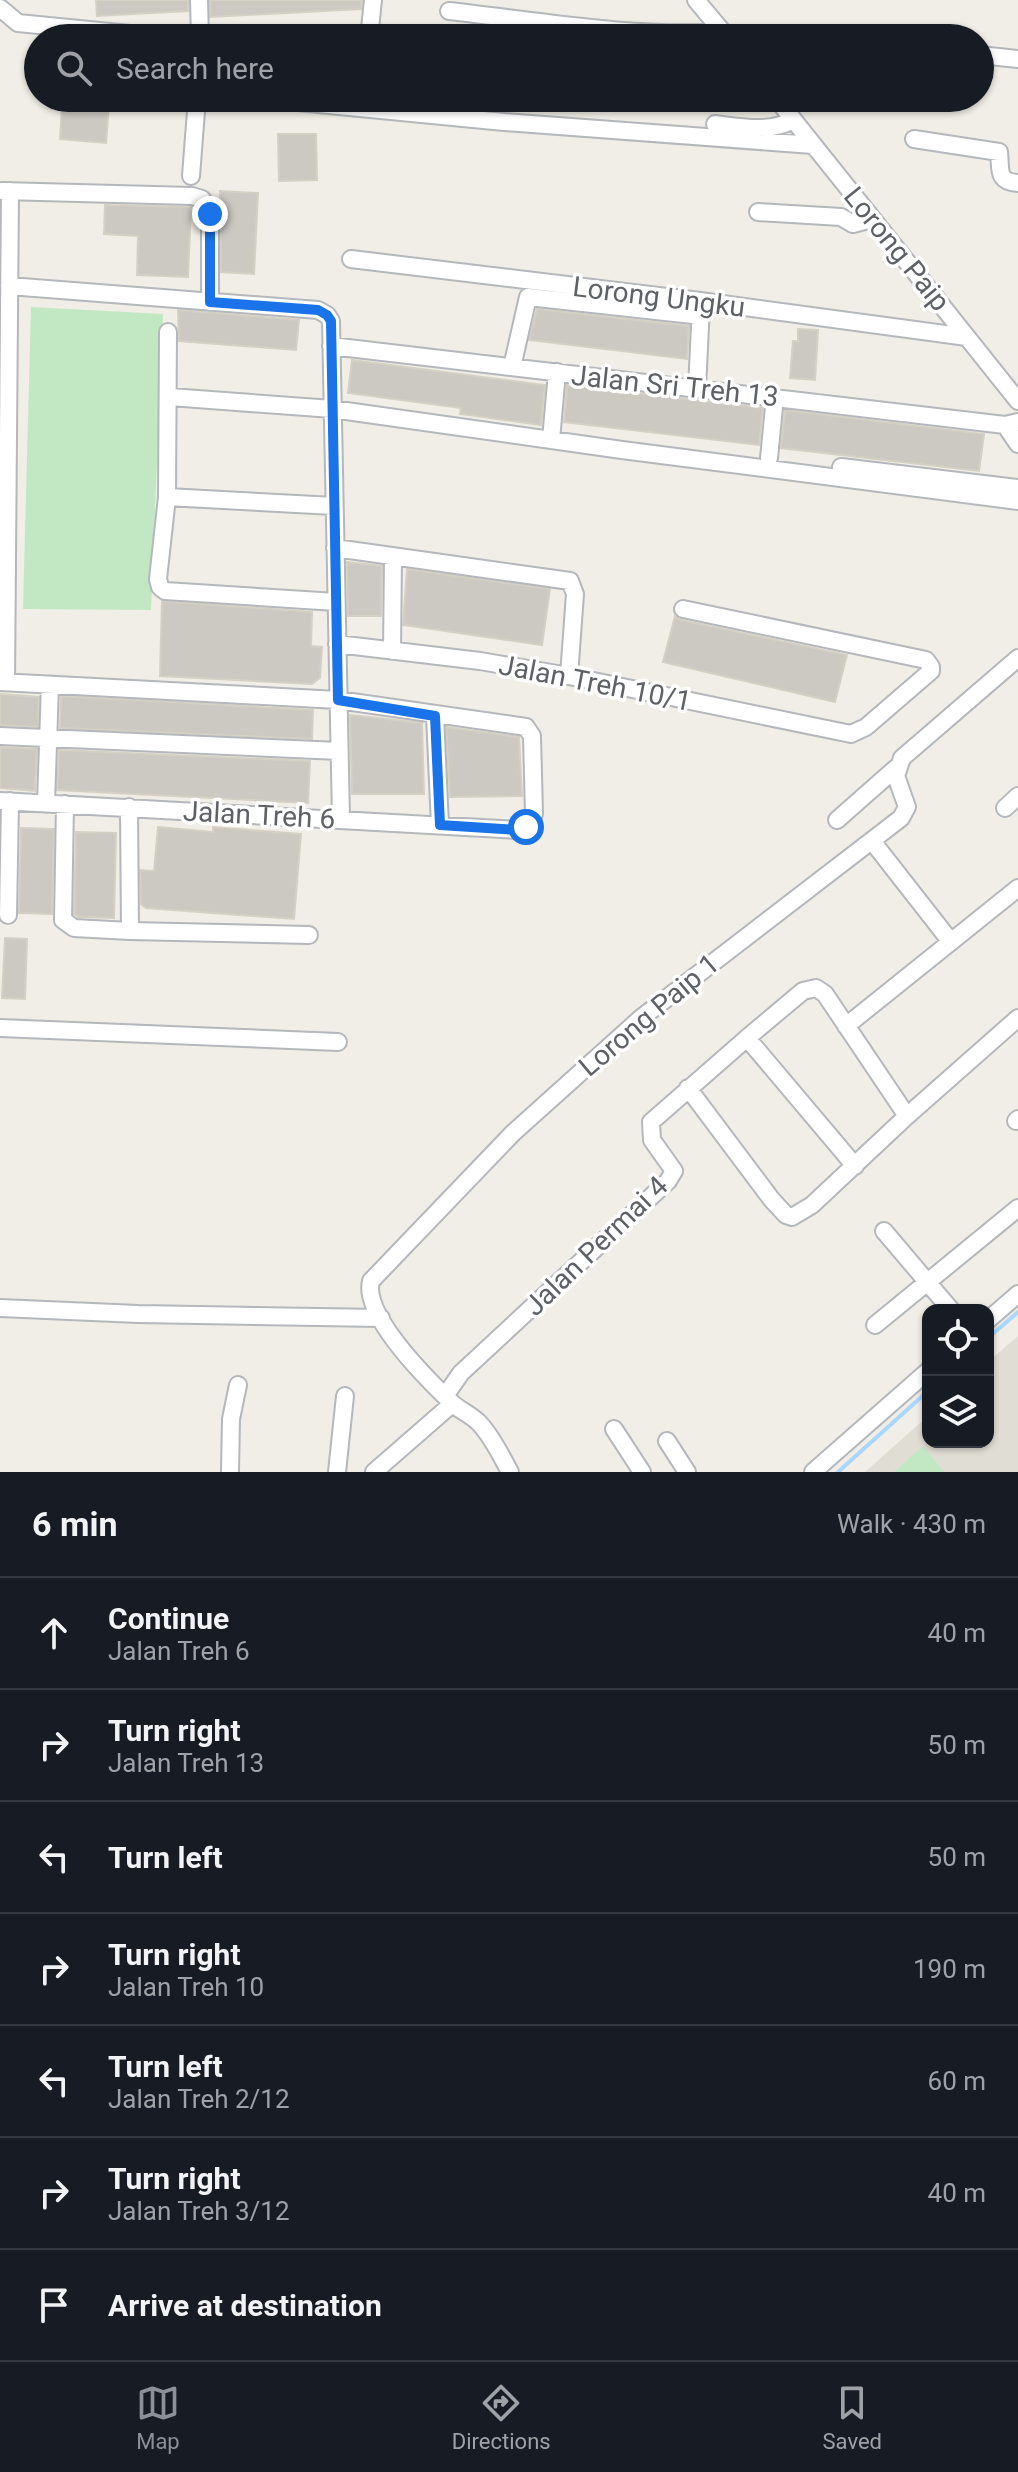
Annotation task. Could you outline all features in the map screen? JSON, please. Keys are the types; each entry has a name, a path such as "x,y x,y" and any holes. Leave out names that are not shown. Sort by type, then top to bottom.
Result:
{"street":[{"path":"199,0 200,24"},
{"path":"370,24 373,0"},
{"path":"696,0 716,24"},
{"path":"0,8 18,23 28,24"},
{"path":"449,11 576,24"},
{"path":"994,56 1018,59"},
{"path":"191,176 196,112"},
{"path":"401,112 813,145"},
{"name":"Lorong Paip","path":"787,112 1018,401"},
{"path":"715,124 768,128 793,120"},
{"path":"914,139 1018,154"},
{"path":"999,152 1003,179 1018,183"},
{"path":"210,302 210,214 202,199 192,196 5,191 9,286 4,437 3,682 338,700 435,716 440,825"},
{"path":"758,212 841,217 853,224 872,219"},
{"name":"Lorong Ungku","path":"351,259 701,308 967,337"},
{"path":"9,286 318,310 331,321 341,820"},
{"path":"512,367 528,297 701,308 697,388"},
{"path":"168,332 167,497 158,583 165,591 336,602"},
{"name":"Jalan Sri Treh 13","path":"331,346 1012,423"},
{"path":"551,436 557,372"},
{"path":"170,397 332,409 1018,501"},
{"path":"769,458 775,397"},
{"path":"1012,423 1018,444"},
{"path":"551,436 1018,488"},
{"path":"167,497 334,506"},
{"path":"335,548 570,581 575,594 569,676"},
{"path":"392,651 393,556"},
{"name":"Jalan Treh 10/1","path":"337,644 569,676 851,734 866,727 931,671 926,660 683,609"},
{"path":"837,820 896,768 912,749 1018,658"},
{"path":"46,803 50,685"},
{"name":"Jalan Treh 6","path":"5,801 519,830 531,823 534,814 532,736 526,727 435,716"},
{"path":"0,736 339,751"},
{"name":"Lorong Paip 1","path":"510,1472 484,1428 449,1400 400,1350 368,1292 371,1281 513,1133 641,1018 906,812 906,801 896,768"},
{"path":"5,801 8,915"},
{"path":"65,804 63,920 74,928 309,935"},
{"path":"129,807 130,931"},
{"path":"872,841 951,942"},
{"path":"846,1026 1018,888"},
{"path":"907,1116 825,994 816,988 803,991 688,1088 786,1215 792,1217 812,1205 1018,1018"},
{"path":"0,1028 338,1042"},
{"path":"747,1038 855,1166"},
{"name":"Jalan Permai 4","path":"449,1400 461,1373 668,1181 674,1171 652,1140 651,1122 688,1088"},
{"path":"875,1325 1018,1208"},
{"path":"884,1231 945,1304"},
{"path":"994,1315 1018,1294"},
{"path":"0,1308 381,1318"},
{"path":"813,1472 922,1376"},
{"path":"230,1472 231,1419 238,1385"},
{"path":"337,1472 345,1396"},
{"path":"374,1472 449,1400"},
{"path":"614,1429 642,1472"},
{"path":"667,1441 687,1472"}],"shaded area":[{"path":"1018,1336 1018,1472 865,1472 922,1421 922,1448 994,1448 994,1357"}],"green space":[{"path":"31,307 163,314 151,610 23,609"},
{"path":"922,1447 944,1472 894,1472"}],"building":[{"path":"96,0 188,0 188,11 97,16"},
{"path":"210,0 362,0 361,9 210,17"},
{"path":"62,112 108,112 106,143 60,139"},
{"path":"278,134 316,134 317,180 279,181"},
{"path":"220,191 258,193 254,274 221,272"},
{"path":"105,205 191,207 188,277 137,275 138,236 104,234"},
{"path":"537,309 689,326 687,359 529,340"},
{"path":"178,310 299,320 296,350 179,341"},
{"path":"798,329 818,330 815,380 790,378 793,341 798,341"},
{"path":"352,360 545,385 541,425 460,414 461,408 348,393"},
{"path":"567,385 763,408 759,445 564,422"},
{"path":"785,410 984,434 979,471 781,448"},
{"path":"347,562 382,566 381,616 348,616"},
{"path":"407,569 550,589 542,645 403,625"},
{"path":"162,601 312,612 311,646 322,647 320,678 312,684 160,676"},
{"path":"675,616 681,620 847,655 835,702 663,662"},
{"path":"0,694 39,697 38,727 0,725"},
{"path":"61,696 313,710 312,739 60,728"},
{"path":"350,715 422,723 424,794 352,794"},
{"path":"446,727 519,737 522,796 450,797"},
{"path":"0,747 37,749 35,791 0,788"},
{"path":"59,750 310,761 308,803 57,790"},
{"path":"158,827 213,832 213,827 301,834 294,919 146,908 141,904 140,870 154,871"},
{"path":"21,828 54,829 52,914 19,913"},
{"path":"76,832 116,833 114,918 78,917 74,914"},
{"path":"5,938 27,939 25,999 2,998"}],"waterway":[{"path":"994,1333 1018,1312"},
{"path":"838,1472 922,1396"}],"route":[{"path":"210,214 210,302 318,310 331,321 338,700 435,716 440,825 519,830 526,827"}]}
